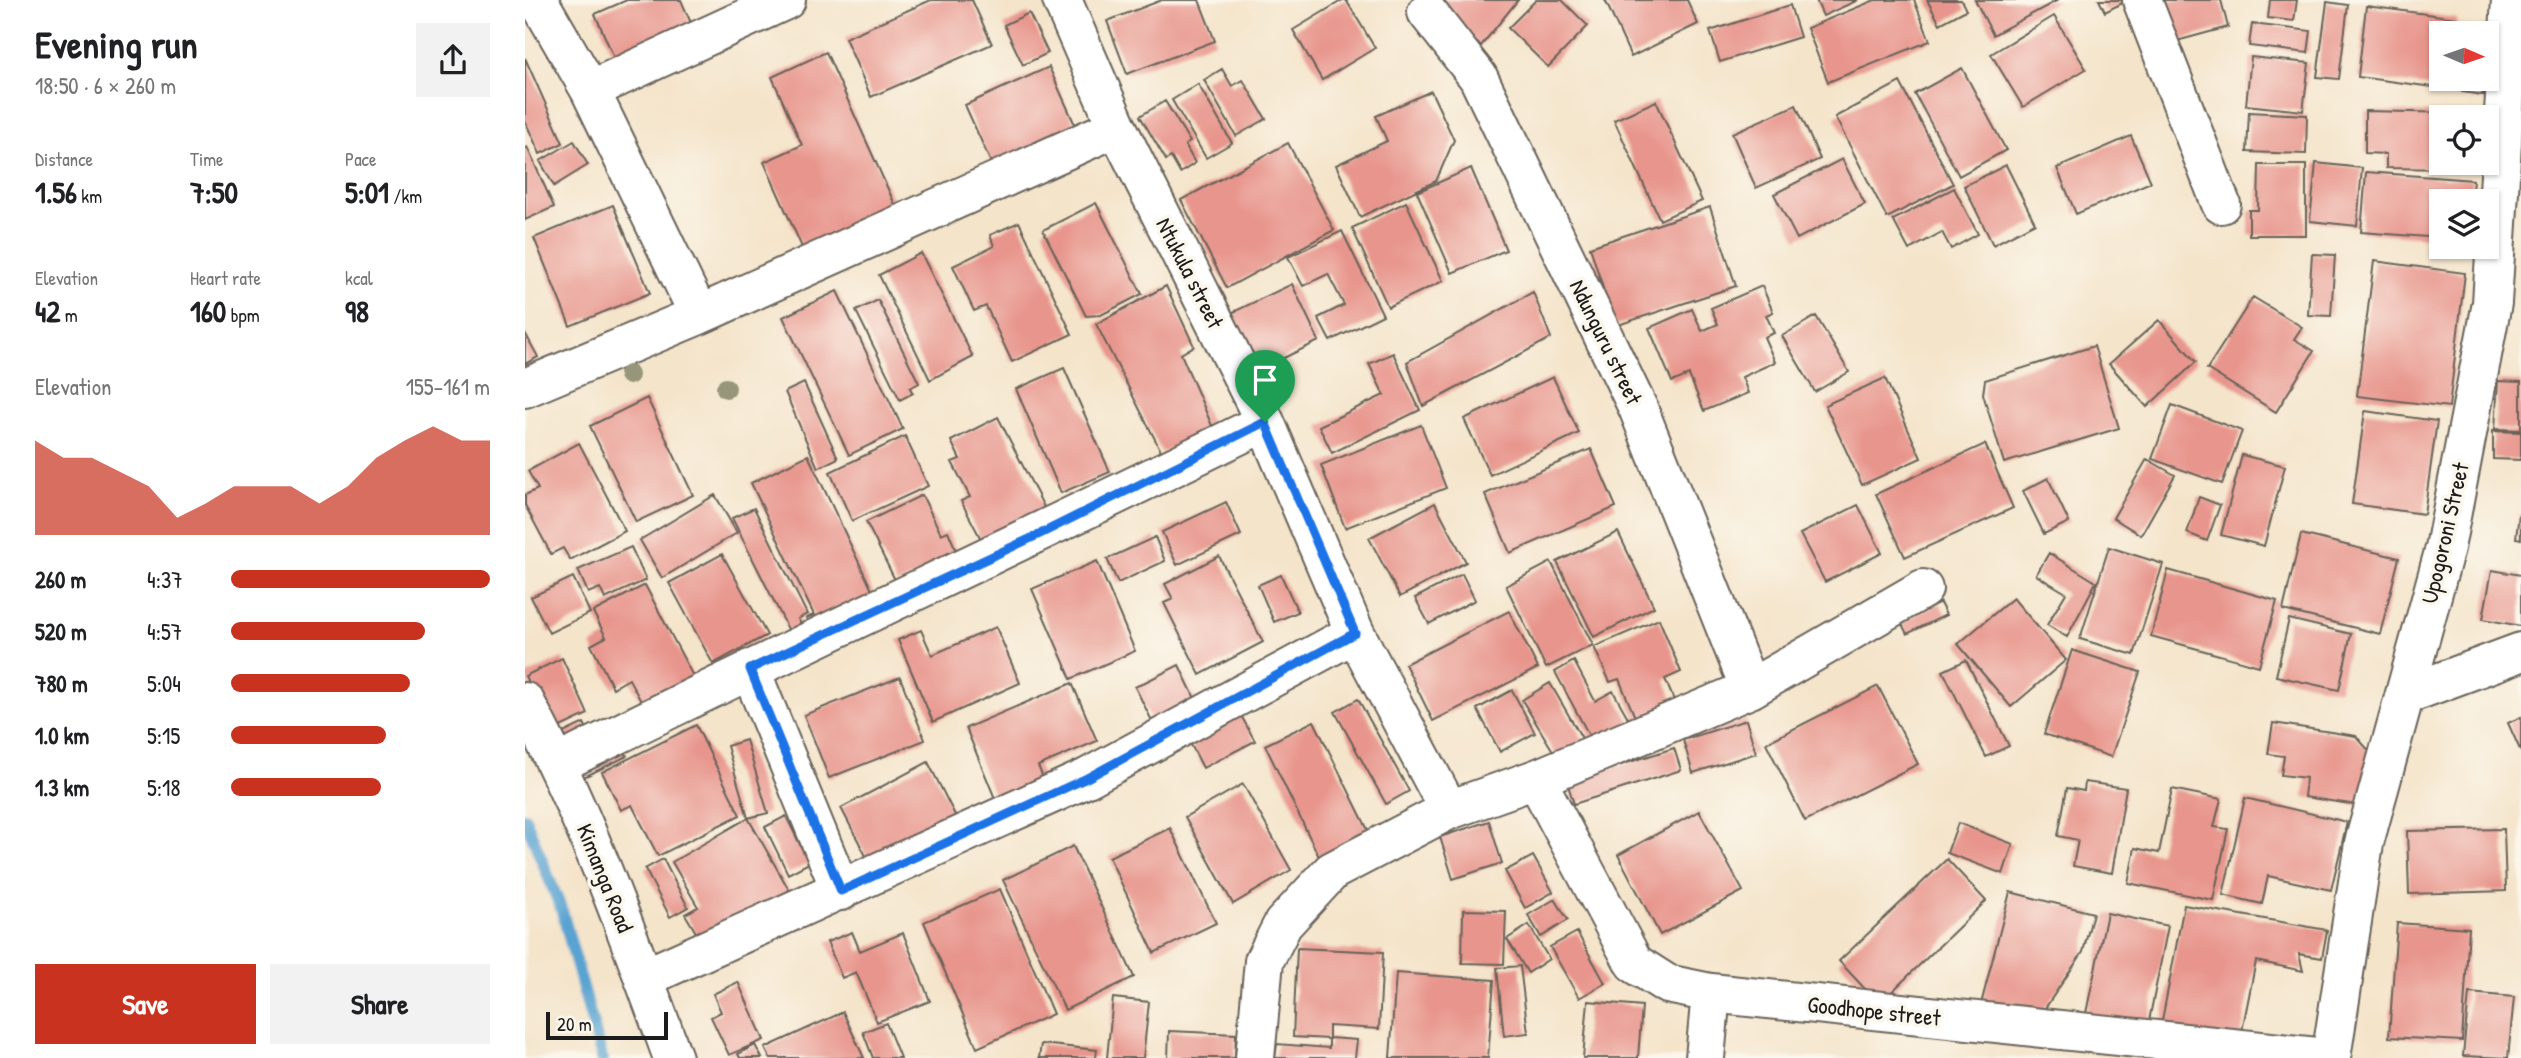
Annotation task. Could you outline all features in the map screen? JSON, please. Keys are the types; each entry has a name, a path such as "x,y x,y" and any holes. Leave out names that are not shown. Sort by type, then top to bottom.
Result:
{"street":[{"path":"538,0 590,90 699,315"},
{"path":"590,90 786,0"},
{"name":"Ntukula street","path":"1062,0 1117,127 1265,422 1355,633 1449,810"},
{"path":"2142,0 2221,204"},
{"name":"Upogoroni Street","path":"2329,1058 2364,844 2445,548 2491,303 2511,0"},
{"name":"Ndunguru street","path":"1427,12 1478,77 1638,408 1750,689"},
{"path":"525,388 699,315 1117,127"},
{"path":"558,764 750,669 1040,534 1265,422"},
{"path":"1255,1058 1265,961 1283,924 1332,871 1449,810 1537,779 1750,689 1923,589"},
{"path":"644,978 1087,778 1355,633"},
{"path":"2405,695 2521,652"},
{"path":"750,669 841,891"},
{"name":"Kimanga Road","path":"525,702 558,764 606,877 673,1058"},
{"name":"Goodhope street","path":"1537,779 1634,963 1667,984 1711,993 2054,1044 2329,1058"},
{"path":"1705,1058 1711,993"}],"building":[{"path":"627,0 681,0 691,23 614,58 595,14"},
{"path":"931,0 972,0 992,44 871,97 845,38"},
{"path":"1162,0 1199,0 1215,41 1127,74 1107,21"},
{"path":"1346,0 1375,48 1322,80 1293,30"},
{"path":"1424,0 1518,0 1481,46"},
{"path":"1536,0 1562,0 1588,26 1548,67 1508,28"},
{"path":"1605,0 1687,0 1698,24 1631,57"},
{"path":"1816,0 1858,0 1823,16"},
{"path":"1875,0 1914,0 1930,41 1828,82 1807,28"},
{"path":"1927,0 1961,0 1966,10 1940,24"},
{"path":"1975,0 2058,0 1993,35"},
{"path":"2099,0 2128,0 2105,12"},
{"path":"2162,0 2221,0 2228,27 2173,42"},
{"path":"2270,0 2297,0 2294,21 2268,18"},
{"path":"2327,2 2348,5 2339,79 2317,77"},
{"path":"1790,5 1800,37 1720,62 1710,31"},
{"path":"2366,6 2457,18 2457,21 2429,21 2429,86 2358,77"},
{"path":"1029,13 1048,53 1023,65 1004,25"},
{"path":"2054,16 2086,69 2023,107 1991,54"},
{"path":"2252,24 2311,31 2308,53 2249,46"},
{"path":"826,52 897,209 804,252 764,162 802,145 772,77"},
{"path":"2251,57 2309,63 2303,111 2246,105"},
{"path":"525,58 563,143 540,154 525,121"},
{"path":"1049,67 1076,127 992,165 965,105"},
{"path":"1962,68 2006,150 1959,176 1915,94"},
{"path":"1222,69 1232,86 1243,80 1266,119 1236,136 1204,80"},
{"path":"1900,82 1953,184 1887,218 1835,117"},
{"path":"1198,84 1232,143 1206,158 1172,100"},
{"path":"1431,91 1454,140 1436,181 1360,217 1336,165 1387,141 1376,116"},
{"path":"2462,91 2484,91 2483,95"},
{"path":"1165,101 1190,142 1185,145 1195,163 1180,173 1171,157 1166,160 1140,116"},
{"path":"1656,101 1702,201 1660,220 1614,120"},
{"path":"1796,105 1820,159 1756,188 1732,133"},
{"path":"2365,111 2429,112 2429,169 2386,168 2386,154 2365,153"},
{"path":"2249,112 2307,115 2306,154 2247,152"},
{"path":"2131,136 2151,182 2076,214 2057,168"},
{"path":"574,141 588,165 554,186 540,161"},
{"path":"1288,143 1334,230 1227,288 1181,200"},
{"path":"527,147 554,207 525,220 525,148"},
{"path":"1842,159 1865,204 1797,239 1774,194"},
{"path":"2316,163 2362,168 2357,226 2310,221"},
{"path":"2006,165 2035,223 1993,245 1964,186"},
{"path":"2259,165 2306,165 2306,235 2249,235 2249,210 2258,210"},
{"path":"1471,168 1506,250 1452,273 1417,192"},
{"path":"2366,172 2473,180 2472,189 2429,189 2429,237 2361,232"},
{"path":"1954,188 1978,234 1951,249 1942,232 1909,250 1893,220"},
{"path":"1406,202 1443,281 1388,307 1352,228"},
{"path":"1096,203 1142,294 1101,315 1086,316 1043,230"},
{"path":"613,205 650,293 570,326 534,238"},
{"path":"1710,207 1736,286 1615,326 1590,247"},
{"path":"1019,222 1072,334 1012,362 986,306 974,311 953,266 994,246 990,235"},
{"path":"1342,231 1383,315 1330,341 1318,318 1344,305 1328,274 1303,286 1288,257"},
{"path":"921,253 973,357 930,380 879,275"},
{"path":"2312,254 2335,255 2331,316 2308,315"},
{"path":"2374,261 2465,273 2449,407 2357,396"},
{"path":"1292,284 1319,341 1248,375 1221,318"},
{"path":"1166,286 1194,346 1181,354 1213,428 1162,453 1096,324"},
{"path":"1762,286 1773,312 1766,315 1774,333 1764,337 1775,362 1742,377 1748,393 1704,411 1689,375 1672,382 1649,328 1692,309 1702,331 1718,324 1711,308"},
{"path":"837,291 903,429 849,455 783,317"},
{"path":"1533,292 1551,338 1423,406 1407,362"},
{"path":"2253,297 2302,327 2294,339 2314,351 2276,412 2207,369"},
{"path":"878,300 919,383 910,388 913,393 900,400 856,311"},
{"path":"1816,316 1849,372 1815,392 1782,336"},
{"path":"2159,320 2196,362 2147,407 2109,364"},
{"path":"525,333 538,357 525,364"},
{"path":"2094,346 2119,428 2004,463 1983,394 1985,380"},
{"path":"1393,353 1420,410 1332,453 1319,426 1384,395 1369,364"},
{"path":"1064,368 1110,472 1061,493 1016,389"},
{"path":"1553,377 1579,433 1490,475 1464,419"},
{"path":"1885,378 1921,458 1862,485 1825,405"},
{"path":"2498,381 2521,382 2521,430 2495,429"},
{"path":"804,383 838,458 818,468 785,392"},
{"path":"647,398 693,495 636,522 590,426"},
{"path":"2172,405 2242,431 2222,484 2152,459"},
{"path":"2365,411 2437,421 2424,514 2352,504"},
{"path":"998,417 1047,513 984,545 961,501 970,497 952,462 960,459 951,441"},
{"path":"1421,425 1446,488 1345,528 1321,465"},
{"path":"2493,431 2521,432 2521,460 2493,459"},
{"path":"905,436 928,486 852,521 830,472"},
{"path":"579,443 625,531 570,560 563,548 551,554 525,505 525,495 538,489 528,471"},
{"path":"1985,444 2013,508 1905,557 1876,494"},
{"path":"1591,449 1616,507 1510,553 1485,494"},
{"path":"808,455 880,607 816,638 806,618 814,615 751,483"},
{"path":"2242,455 2285,466 2264,546 2221,535"},
{"path":"2147,459 2175,475 2141,535 2113,518"},
{"path":"2048,478 2069,522 2044,534 2023,491"},
{"path":"715,495 737,533 662,578 640,540"},
{"path":"922,495 941,534 948,531 959,557 897,584 866,522"},
{"path":"2199,497 2220,505 2207,541 2187,533"},
{"path":"1226,502 1241,535 1177,565 1162,532"},
{"path":"1435,503 1466,562 1400,597 1369,538"},
{"path":"1858,505 1882,553 1825,582 1800,534"},
{"path":"754,508 807,614 798,619 805,633 793,639 732,518"},
{"path":"2521,514 2521,539 2516,538"},
{"path":"1618,532 1654,607 1594,637 1557,562"},
{"path":"2301,534 2399,558 2380,634 2283,610"},
{"path":"1155,537 1165,561 1118,583 1107,559"},
{"path":"631,547 646,580 605,599 600,588 588,593 578,570"},
{"path":"2109,547 2163,564 2134,655 2080,639"},
{"path":"2049,553 2096,582 2067,637 2047,625 2066,593 2036,575"},
{"path":"722,554 767,635 713,664 669,583"},
{"path":"1219,556 1263,642 1200,675 1164,603 1173,599 1165,584"},
{"path":"1097,561 1135,651 1071,679 1032,589"},
{"path":"1551,562 1593,645 1546,668 1506,586"},
{"path":"2168,570 2277,601 2259,666 2151,636"},
{"path":"2492,570 2521,575 2521,626 2483,619"},
{"path":"1462,574 1475,600 1429,624 1415,598"},
{"path":"1281,575 1298,612 1274,622 1258,585"},
{"path":"573,577 590,613 549,633 531,597"},
{"path":"645,585 695,680 644,707 629,679 613,688 591,645 606,637 593,612"},
{"path":"2013,598 2066,660 2011,707 1958,644"},
{"path":"1940,603 1946,615 1907,634 1901,622"},
{"path":"1509,611 1538,668 1433,721 1405,664"},
{"path":"1659,619 1681,672 1665,679 1681,717 1642,734 1619,679 1610,682 1594,647"},
{"path":"2289,619 2351,634 2339,690 2276,676"},
{"path":"996,627 1020,683 933,722 898,640 921,630 932,655"},
{"path":"2072,650 2140,672 2111,757 2044,734"},
{"path":"562,658 588,714 552,731 525,676"},
{"path":"1966,660 2009,746 1986,757 1943,671"},
{"path":"1574,661 1595,701 1613,691 1636,732 1598,752 1555,672"},
{"path":"1179,665 1199,707 1156,729 1135,687"},
{"path":"900,677 925,740 829,778 804,715"},
{"path":"1072,683 1097,741 1038,766 1044,780 996,801 966,728"},
{"path":"1550,683 1583,740 1556,756 1522,700"},
{"path":"1878,686 1918,764 1805,821 1766,743"},
{"path":"1512,690 1535,733 1500,752 1477,709"},
{"path":"1358,699 1409,791 1386,804 1335,712"},
{"path":"1238,710 1255,741 1203,768 1187,737"},
{"path":"2521,717 2521,752 2508,723"},
{"path":"1746,720 1756,753 1693,773 1683,740"},
{"path":"1314,721 1370,834 1320,859 1265,745"},
{"path":"584,723 594,745 617,734 627,756 578,780 557,736"},
{"path":"2273,723 2356,736 2371,753 2364,806 2304,797 2306,778 2281,775 2284,756 2268,754"},
{"path":"696,725 740,815 658,856 632,805 621,810 602,772"},
{"path":"746,740 768,813 748,818 727,746"},
{"path":"1674,748 1681,770 1574,804 1567,782"},
{"path":"928,762 958,821 893,856 888,847 867,858 841,808"},
{"path":"2085,782 2126,788 2112,873 2073,866 2078,840 2058,836 2067,788 2084,791"},
{"path":"1243,784 1291,870 1233,904 1185,817"},
{"path":"2172,789 2221,799 2214,827 2228,829 2213,900 2128,883 2135,848 2159,853"},
{"path":"2245,798 2347,822 2331,890 2268,876 2262,904 2223,895"},
{"path":"1699,811 1743,891 1660,935 1618,855"},
{"path":"786,816 809,863 788,874 765,827"},
{"path":"748,818 792,895 704,946 685,914 698,907 672,862"},
{"path":"1489,821 1502,863 1453,879 1440,837"},
{"path":"1958,823 2013,844 2003,874 1947,853"},
{"path":"1170,828 1216,923 1154,953 1109,857"},
{"path":"2504,829 2506,891 2409,894 2407,831"},
{"path":"1073,846 1134,977 1065,1010 1003,880"},
{"path":"1533,856 1553,892 1525,908 1505,871"},
{"path":"663,859 688,907 670,917 645,869"},
{"path":"1947,859 1986,901 1879,1004 1839,961"},
{"path":"1000,889 1053,1014 977,1048 924,922"},
{"path":"2010,892 2093,913 2083,952 2035,1023 1980,1008"},
{"path":"1555,899 1568,920 1541,937 1528,915"},
{"path":"2184,905 2327,930 2322,958 2299,954 2303,971 2256,961 2239,1046 2160,1031"},
{"path":"1463,910 1506,911 1504,964 1462,963"},
{"path":"2107,913 2168,926 2148,1026 2086,1013"},
{"path":"2397,923 2469,928 2462,1041 2389,1037"},
{"path":"1529,925 1549,959 1528,973 1507,939"},
{"path":"852,932 860,951 903,933 930,1001 877,1022 856,972 842,978 827,942"},
{"path":"1577,932 1605,983 1579,998 1550,947"},
{"path":"1297,948 1383,952 1379,1029 1329,1026 1329,1039 1293,1037"},
{"path":"1520,966 1528,1033 1504,1036 1497,968"},
{"path":"1396,973 1494,980 1488,1058 1390,1058"},
{"path":"738,982 764,1040 729,1055 711,1017 721,1012 713,994"},
{"path":"2469,993 2514,997 2508,1058 2463,1056"},
{"path":"1113,998 1149,1002 1143,1058 1107,1058"},
{"path":"1588,1001 1642,1006 1638,1058 1583,1058"},
{"path":"843,1012 864,1058 770,1058 765,1048"},
{"path":"886,1023 900,1058 873,1058 863,1032"},
{"path":"1169,1031 1236,1034 1235,1058 1168,1058"},
{"path":"1329,1038 1357,1040 1355,1058 1275,1058 1277,1044 1329,1048"},
{"path":"1041,1044 1097,1050 1096,1058 1039,1058"},
{"path":"755,1045 762,1058 740,1058 738,1054"}],"waterway":[{"path":"525,818 562,911 602,1058"}],"route":[{"path":"1265,422 1355,633 1087,778 841,891 750,669 1040,534 1265,422"}]}
